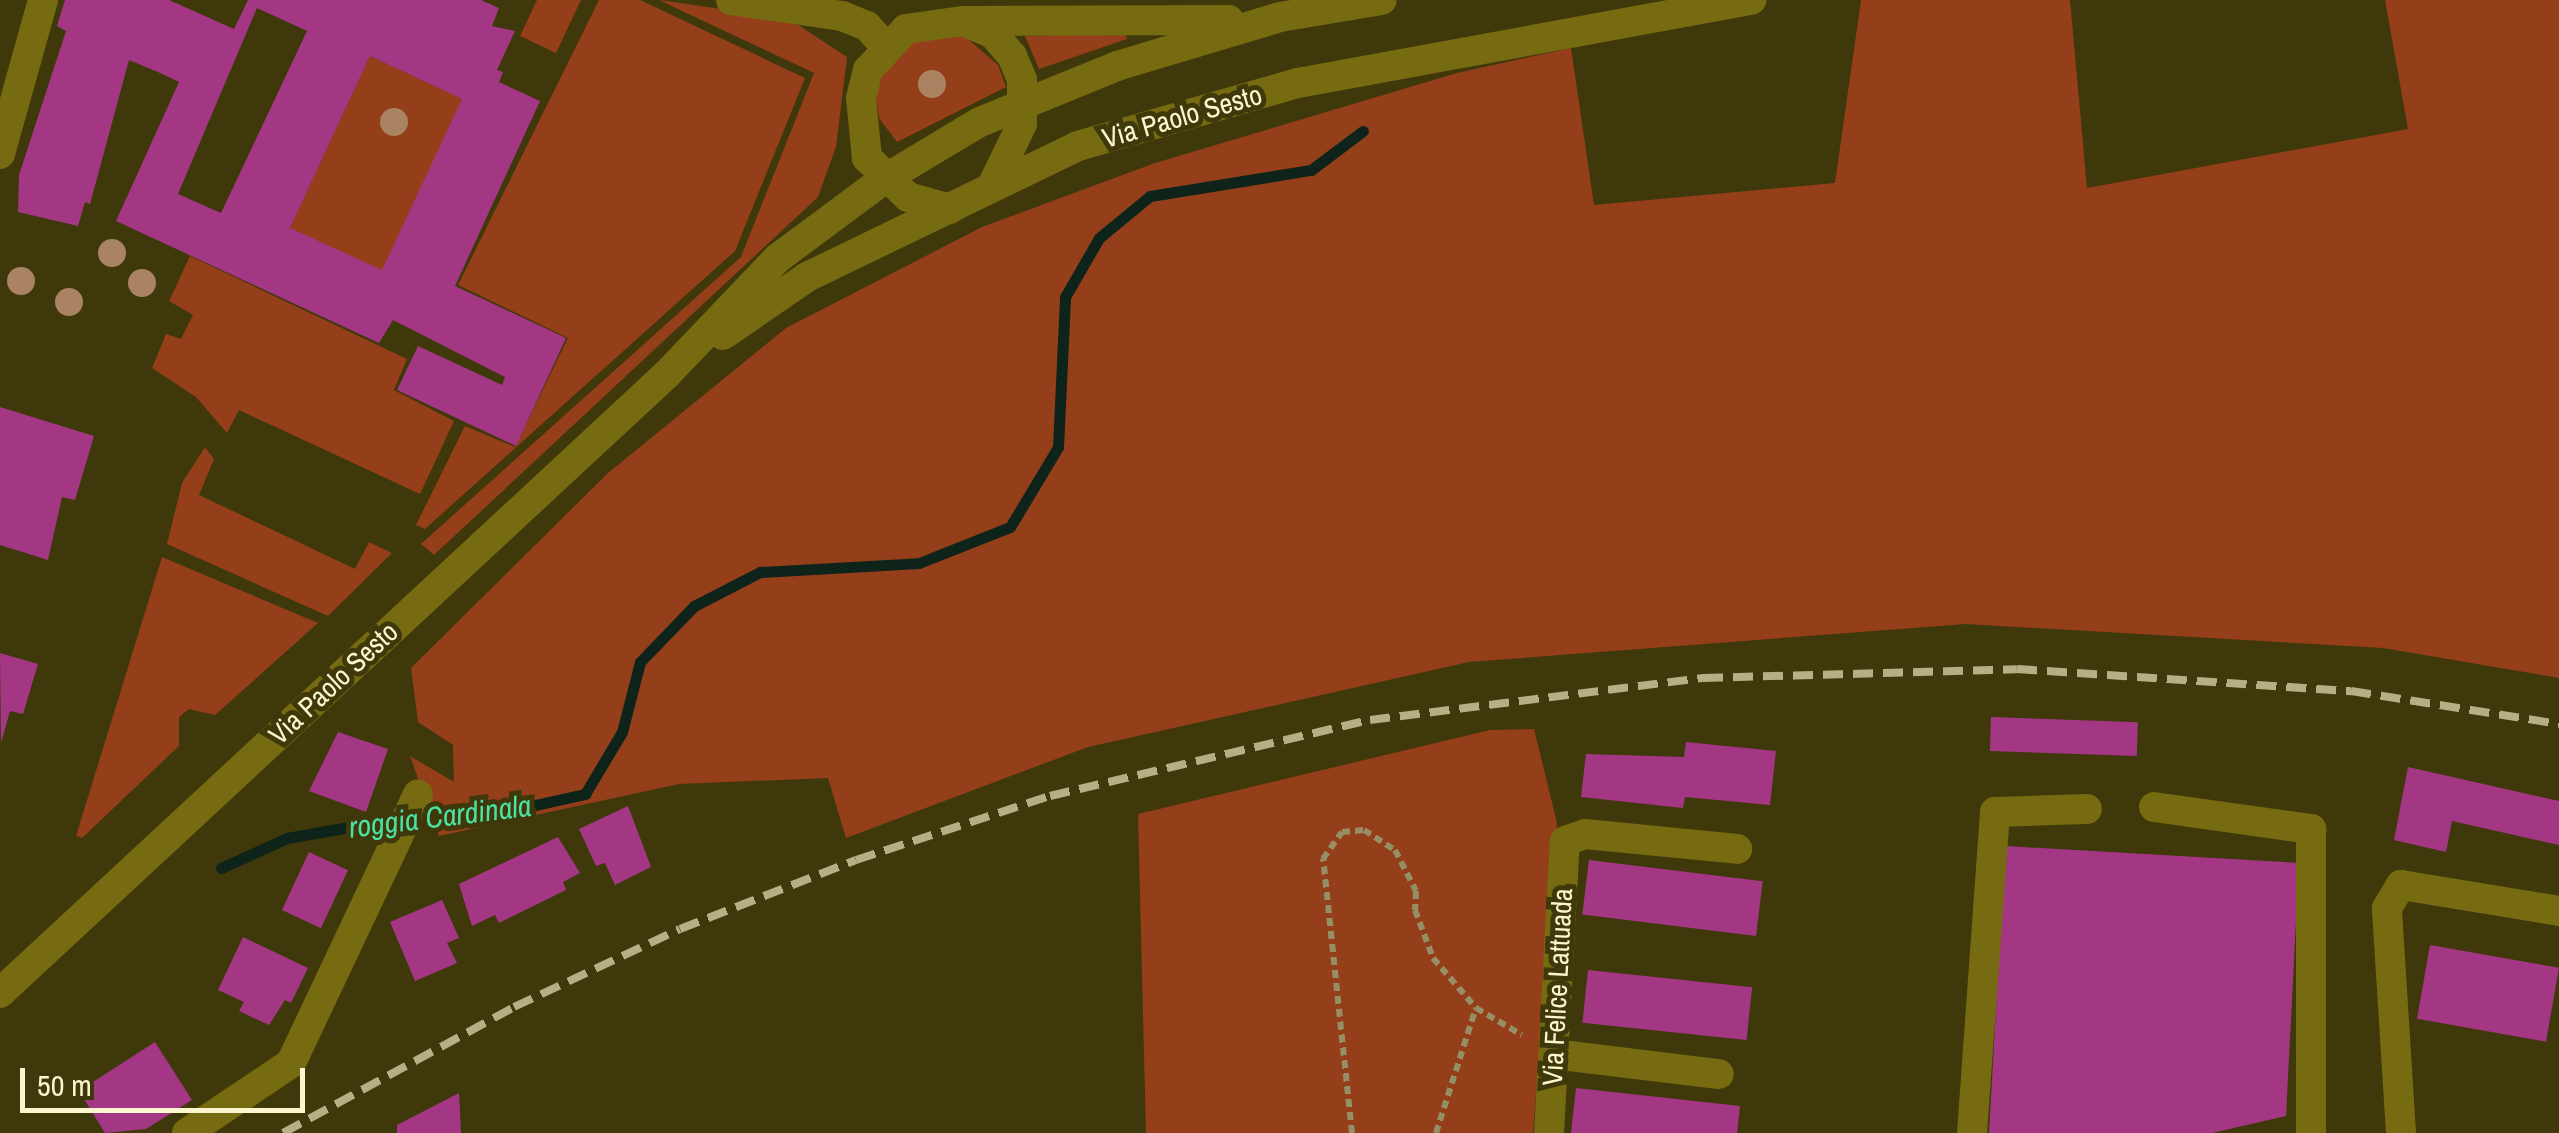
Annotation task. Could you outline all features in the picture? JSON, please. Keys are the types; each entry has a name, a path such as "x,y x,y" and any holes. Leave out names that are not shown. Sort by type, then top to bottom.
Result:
{"street":[{"path":"0,154 10,79 43,0"},
{"path":"731,0 842,16 867,26 884,46 868,70 861,98 867,158 883,180 908,197 950,210"},
{"name":"Via Paolo Sesto","path":"884,46 934,20 1290,8 1382,0"},
{"name":"Via Paolo Sesto","path":"666,374 807,277 1078,146 1298,83 1751,0"},
{"name":"Via Paolo Sesto","path":"0,993 666,374 778,258 883,180 1024,103 1117,66 1290,8"},
{"path":"962,21 993,34 1012,56 1024,103 1014,150 992,186"},
{"path":"187,1133 276,1078 305,1036 418,794"},
{"path":"2154,807 2311,829 2311,1133"},
{"path":"1972,1133 1995,812 2087,809"},
{"name":"Via Felice Lattuada","path":"1549,1133 1565,842 1584,834 1737,849"},
{"path":"2401,1133 2387,908 2401,884 2559,911"},
{"path":"1553,1054 1718,1074"}],"path":[{"path":"1352,1133 1324,869 1330,844 1342,832 1364,830 1395,850 1416,891 1415,910 1433,958 1476,1008 1553,1054"},
{"path":"1436,1133 1476,1008"}],"shaded area":[{"path":"537,0 581,0 556,53 520,36"},
{"path":"599,0 640,0 805,78 735,251 425,529 416,525 465,426 515,447 568,338 458,285"},
{"path":"659,0 789,19 847,57 836,147 818,197 434,555 421,544 741,257 814,73"},
{"path":"1861,0 2070,0 2087,188 2408,129 2385,0 2559,0 2559,678 2383,648 1966,624 1469,662 1088,747 846,838 828,778 679,784 439,836 410,756 454,782 453,745 418,722 411,668 608,473 786,328 982,227 1155,163 1457,73 1571,48 1594,205 1835,183"},
{"path":"961,33 998,65 1006,87 897,142 879,118 875,88 885,62 907,40"},
{"path":"1125,33 1127,39 1039,69 1025,36"},
{"path":"370,56 462,99 382,271 290,228"},
{"path":"190,256 407,359 394,390 454,421 420,494 239,410 227,433 196,397 152,368 166,334 181,339 193,315 169,301"},
{"path":"205,447 214,459 199,495 355,569 369,542 392,553 328,616 167,544 182,483"},
{"path":"162,557 318,623 215,715 189,709 179,717 179,746 82,838 76,836"},
{"path":"1534,729 1557,823 1533,1133 1146,1133 1138,814 1490,730"}],"building":[{"path":"65,0 169,0 234,29 248,0 481,0 499,8 492,26 515,31 497,70 503,72 499,82 540,101 455,286 566,338 516,446 397,390 418,346 502,385 505,377 393,320 379,343 116,221 179,82 158,72 129,60 90,204 85,202 78,226 18,212 19,175 66,31 57,26","holes":["257,8 307,31 221,213 178,194","370,56 462,99 382,270 290,228"]},
{"path":"0,407 94,436 75,500 62,497 48,560 0,545"},
{"path":"0,653 38,664 23,714 10,711 1,743"},
{"path":"1991,717 2138,722 2137,756 1990,751"},
{"path":"338,732 388,749 366,812 309,791"},
{"path":"1686,742 1776,751 1770,805 1685,797 1683,808 1581,797 1586,754 1684,757"},
{"path":"2408,767 2559,801 2559,845 2452,821 2446,852 2394,840"},
{"path":"628,806 651,867 615,885 605,863 596,866 579,829"},
{"path":"558,837 580,873 563,882 566,890 499,923 495,915 472,926 459,884"},
{"path":"2005,846 2299,863 2286,1116 2212,1133 1989,1133"},
{"path":"309,852 348,870 321,928 282,910"},
{"path":"1589,860 1763,881 1756,936 1582,915"},
{"path":"442,900 459,938 447,943 457,963 415,981 390,922"},
{"path":"243,937 308,968 291,1003 285,1000 269,1025 239,1011 244,1002 218,990"},
{"path":"2430,945 2559,968 2546,1042 2417,1019"},
{"path":"1588,970 1752,987 1747,1040 1582,1023"},
{"path":"155,1042 192,1100 146,1129 105,1133 79,1091"},
{"path":"1576,1088 1740,1106 1737,1133 1571,1133"},
{"path":"459,1093 461,1133 397,1133 397,1125"}],"waterway":[{"name":"roggia Cardinala","path":"221,868 287,838 378,822 481,817 585,794 622,732 640,662 694,606 760,572 919,563 1010,527 1058,447 1065,297 1099,238 1150,196 1311,170 1363,131"}],"railway":[{"path":"283,1133 514,1007 680,929 856,860 1050,796 1370,720 1703,678 2017,669 2351,691 2559,724"}]}
